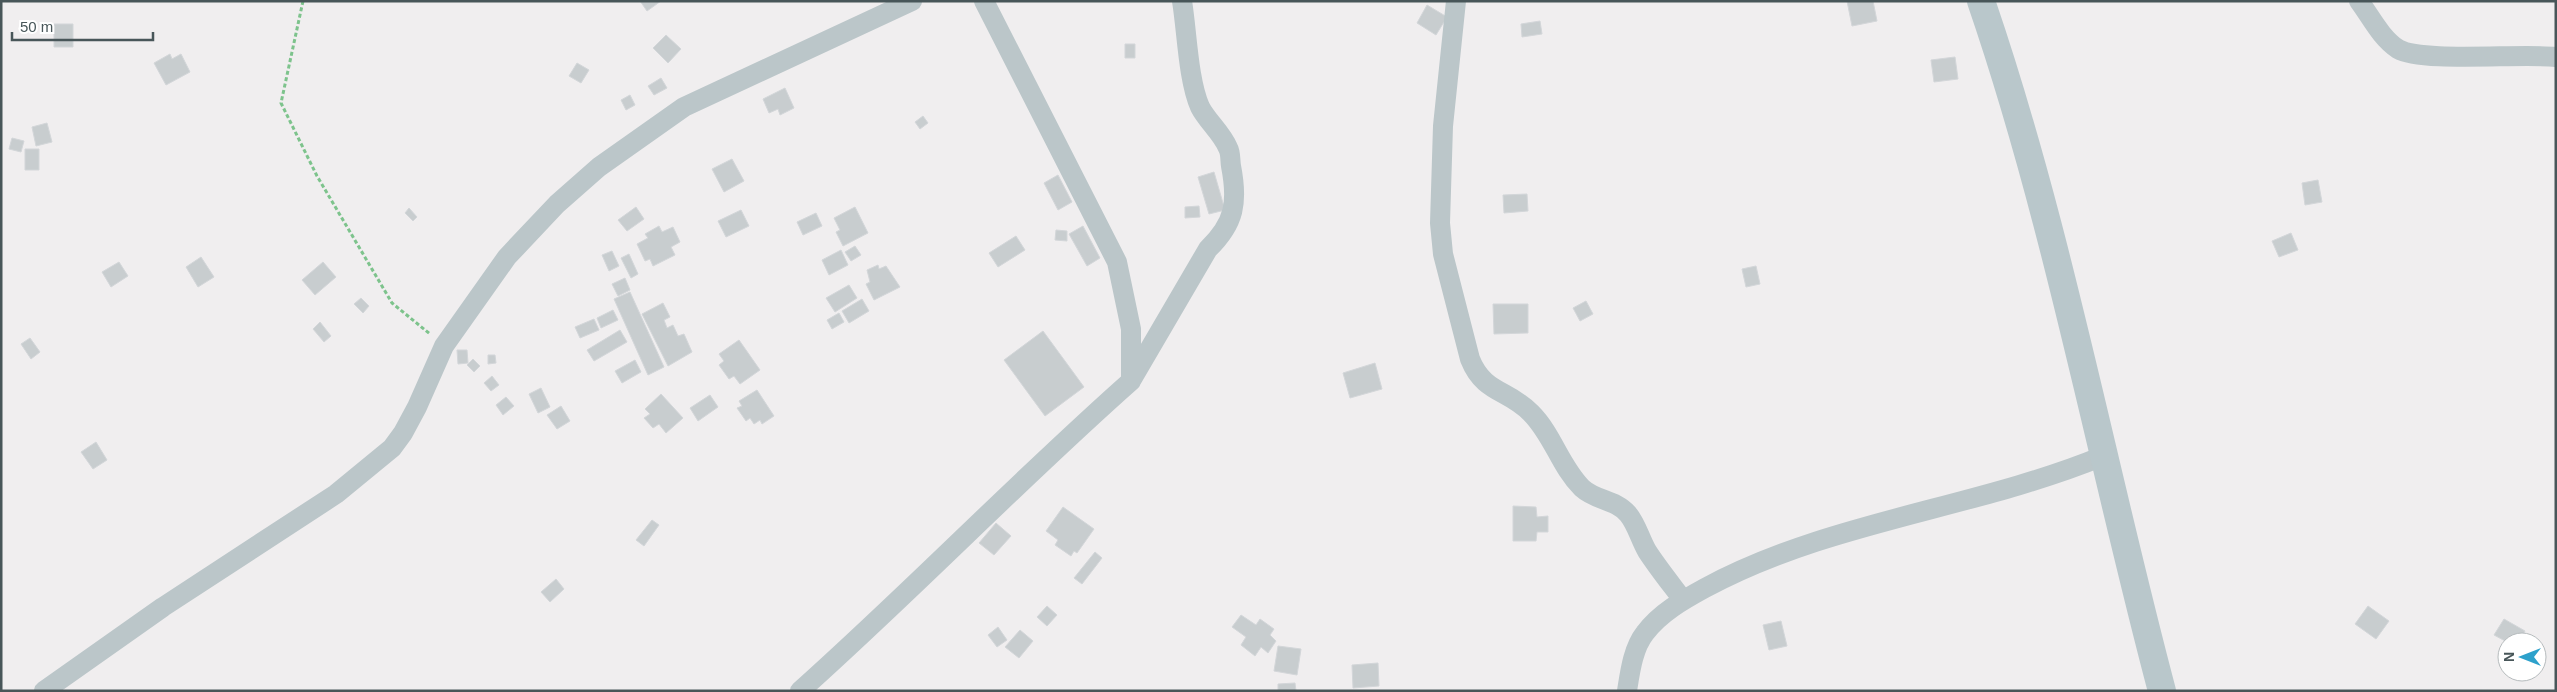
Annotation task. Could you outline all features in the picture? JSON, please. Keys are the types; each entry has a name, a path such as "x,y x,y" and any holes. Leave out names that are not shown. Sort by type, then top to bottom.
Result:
{"street":[{"path":"44,691 163,607 336,494 392,448 403,433 444,346 507,257 556,204 599,167 684,107 912,1"},
{"path":"984,1 1117,262 1131,329 1131,381"},
{"path":"800,691 883,617 1074,431 1131,381 1208,250 1224,234 1231,216 1235,182 1229,148 1200,106 1190,64 1182,1"},
{"path":"1456,1 1443,126 1440,223 1442,254 1455,296 1470,359 1476,374 1483,382 1519,403 1530,412 1550,436 1559,458 1581,487 1596,498 1618,505 1628,514 1651,557 1683,600"},
{"path":"1981,1 1999,54 2027,150 2162,691"},
{"path":"2359,1 2385,37 2405,52 2428,55 2556,57"},
{"path":"1627,691 1637,650 1644,634 1683,600 1735,571 1763,559 1904,516 2063,473 2103,456"}],"path":[{"path":"303,1 281,103 317,176 392,303 444,346"}],"building":[{"path":"640,1 661,1 647,11"},
{"path":"1847,1 1873,1 1877,21 1852,26"},
{"path":"1427,5 1447,17 1436,35 1417,23"},
{"path":"1540,21 1542,34 1522,37 1521,24"},
{"path":"54,24 73,24 73,47 54,47"},
{"path":"666,35 681,49 668,63 653,48"},
{"path":"1125,44 1135,44 1135,58 1125,58"},
{"path":"170,54 172,59 181,54 190,72 166,85 154,63"},
{"path":"1955,57 1958,79 1934,82 1931,60"},
{"path":"577,63 589,70 581,83 569,76"},
{"path":"661,78 667,88 654,95 648,86"},
{"path":"785,88 794,108 780,115 778,109 769,113 763,99"},
{"path":"630,95 635,105 626,110 621,100"},
{"path":"923,116 928,123 920,129 915,122"},
{"path":"47,123 52,142 36,146 32,127"},
{"path":"12,138 24,141 21,152 9,149"},
{"path":"25,149 39,149 39,170 25,170"},
{"path":"732,159 744,181 724,192 712,169"},
{"path":"1214,172 1225,210 1209,214 1198,177"},
{"path":"1058,175 1072,202 1058,210 1044,183"},
{"path":"2318,180 2322,202 2305,205 2302,183"},
{"path":"1527,194 1528,211 1504,213 1503,195"},
{"path":"1199,206 1200,217 1185,218 1185,207"},
{"path":"636,207 644,219 627,231 618,220"},
{"path":"855,207 868,233 843,246 836,232 840,230 834,218"},
{"path":"409,208 417,217 413,221 405,213"},
{"path":"741,210 749,226 726,237 718,221"},
{"path":"816,213 822,226 803,235 797,222"},
{"path":"659,226 662,232 673,227 680,242 671,247 675,255 653,266 650,259 645,261 637,244 648,238 645,234"},
{"path":"1083,226 1100,258 1087,266 1069,234"},
{"path":"1056,230 1067,231 1067,241 1055,240"},
{"path":"2291,233 2298,250 2279,257 2272,241"},
{"path":"1016,236 1025,250 998,267 989,253"},
{"path":"855,246 861,255 851,261 845,252"},
{"path":"841,250 848,265 829,275 822,260"},
{"path":"612,251 619,266 609,271 602,255"},
{"path":"629,254 638,274 631,278 621,258"},
{"path":"201,257 214,277 198,287 186,267"},
{"path":"119,262 128,276 111,287 102,272"},
{"path":"323,262 336,277 315,295 302,280"},
{"path":"878,265 879,269 886,266 900,287 874,300 866,284 870,282 867,270"},
{"path":"1756,266 1760,284 1746,287 1742,269"},
{"path":"625,278 630,290 618,296 612,284"},
{"path":"849,285 857,298 835,312 826,298"},
{"path":"630,292 664,367 648,375 614,299"},
{"path":"361,298 369,306 363,313 354,304"},
{"path":"862,299 869,311 849,323 842,311"},
{"path":"1586,301 1593,314 1580,321 1573,308"},
{"path":"663,303 670,317 664,320 667,328 673,325 678,336 684,334 692,352 668,366 642,314"},
{"path":"1493,304 1528,304 1528,333 1494,334"},
{"path":"613,310 618,320 601,328 597,318"},
{"path":"839,313 844,322 832,329 827,320"},
{"path":"594,319 599,330 580,338 575,327"},
{"path":"320,322 331,336 324,342 313,329"},
{"path":"620,330 627,342 594,361 587,350"},
{"path":"1043,331 1084,387 1045,416 1004,360"},
{"path":"30,338 40,352 31,359 21,344"},
{"path":"739,340 760,370 740,384 734,376 729,379 719,365 724,361 719,354"},
{"path":"457,350 467,350 468,363 458,364"},
{"path":"488,355 495,355 496,363 488,364"},
{"path":"473,359 480,366 474,372 467,365"},
{"path":"635,360 641,372 622,383 615,371"},
{"path":"1375,363 1382,389 1350,398 1343,373"},
{"path":"492,376 499,385 491,391 484,383"},
{"path":"541,388 550,407 538,413 529,394"},
{"path":"757,390 774,416 762,424 760,420 754,424 750,418 746,421 737,408 742,406 739,401"},
{"path":"661,394 683,418 666,433 659,424 653,428 644,418 650,414 645,409"},
{"path":"710,395 718,407 698,421 690,408"},
{"path":"506,397 514,406 503,415 496,405"},
{"path":"561,406 570,421 557,429 547,415"},
{"path":"96,442 107,460 93,469 81,452"},
{"path":"1513,506 1536,507 1537,517 1548,516 1548,532 1537,532 1536,541 1513,541"},
{"path":"1063,507 1094,529 1077,553 1074,551 1071,556 1055,545 1058,540 1046,531"},
{"path":"652,520 659,525 644,546 636,540"},
{"path":"996,523 1011,536 994,555 979,543"},
{"path":"1095,552 1102,558 1082,584 1074,578"},
{"path":"556,579 564,589 550,602 541,592"},
{"path":"1047,606 1057,615 1047,626 1037,617"},
{"path":"2368,606 2389,621 2376,639 2355,624"},
{"path":"1241,615 1256,625 1260,619 1274,629 1270,635 1276,641 1268,653 1261,647 1255,656 1241,645 1246,637 1232,627"},
{"path":"2504,619 2525,631 2497,632 2497,637 2494,635"},
{"path":"1781,621 1787,646 1769,650 1763,625"},
{"path":"998,627 1007,640 997,647 988,635"},
{"path":"1020,630 1033,641 1019,658 1005,647"},
{"path":"1278,646 1301,649 1297,675 1274,671"},
{"path":"1378,663 1379,686 1353,688 1352,665"},
{"path":"1295,683 1296,691 1278,691 1278,684"}]}
